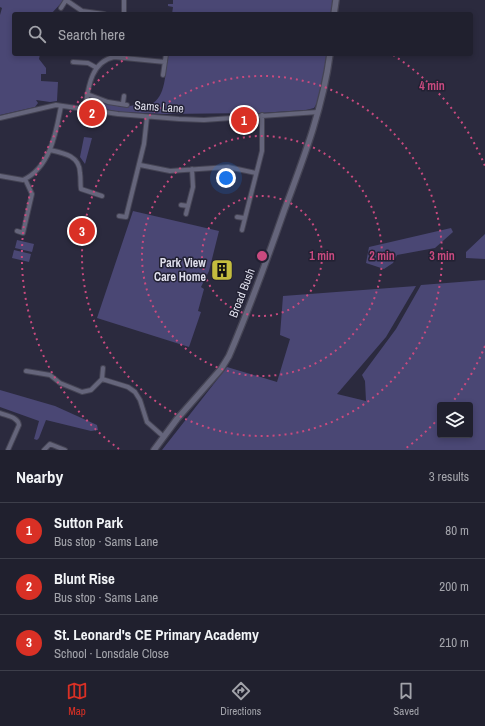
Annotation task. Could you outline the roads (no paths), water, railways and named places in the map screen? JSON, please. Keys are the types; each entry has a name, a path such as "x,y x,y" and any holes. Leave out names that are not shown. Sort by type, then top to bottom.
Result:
{"main road":[{"path":"334,12 336,0"},
{"name":"Broad Bush","path":"154,450 221,369 229,356 271,247 318,112 330,56"}],"street":[{"path":"60,8 66,0 82,11 89,12"},
{"path":"124,0 124,12"},
{"path":"85,109 91,78 97,68 112,57 123,56 165,62"},
{"path":"163,75 166,56"},
{"path":"73,62 88,63 97,68"},
{"path":"87,94 108,102 125,104 124,96"},
{"name":"Sams Lane","path":"0,118 47,106 61,106 147,117 204,120 318,112"},
{"path":"0,176 25,179 39,166 50,150 56,134 61,106"},
{"path":"242,230 263,145 262,115"},
{"path":"119,216 126,217 133,193 144,144 147,117"},
{"path":"50,150 67,154 75,159 80,167 81,189 84,192 102,196"},
{"path":"140,165 170,171 228,167 256,173"},
{"path":"186,214 193,187 192,169"},
{"path":"17,231 23,233 32,196 25,179"},
{"path":"133,193 139,194"},
{"path":"181,204 188,206"},
{"path":"237,217 244,218"},
{"path":"26,372 50,375 60,383 82,392 91,390 102,379 103,368"},
{"path":"102,379 128,387 135,392 140,400 147,422 164,437"},
{"path":"0,414 16,419 19,422 8,450"},
{"path":"44,450 50,444 65,450"}],"place":[{"name":"Blunt Rise","path":"92,113"},
{"name":"Sutton Park","path":"244,120"},
{"name":"St. Leonard's CE Primary Academy","path":"82,231"},
{"name":"Park View Care Home","path":"222,270"}]}
